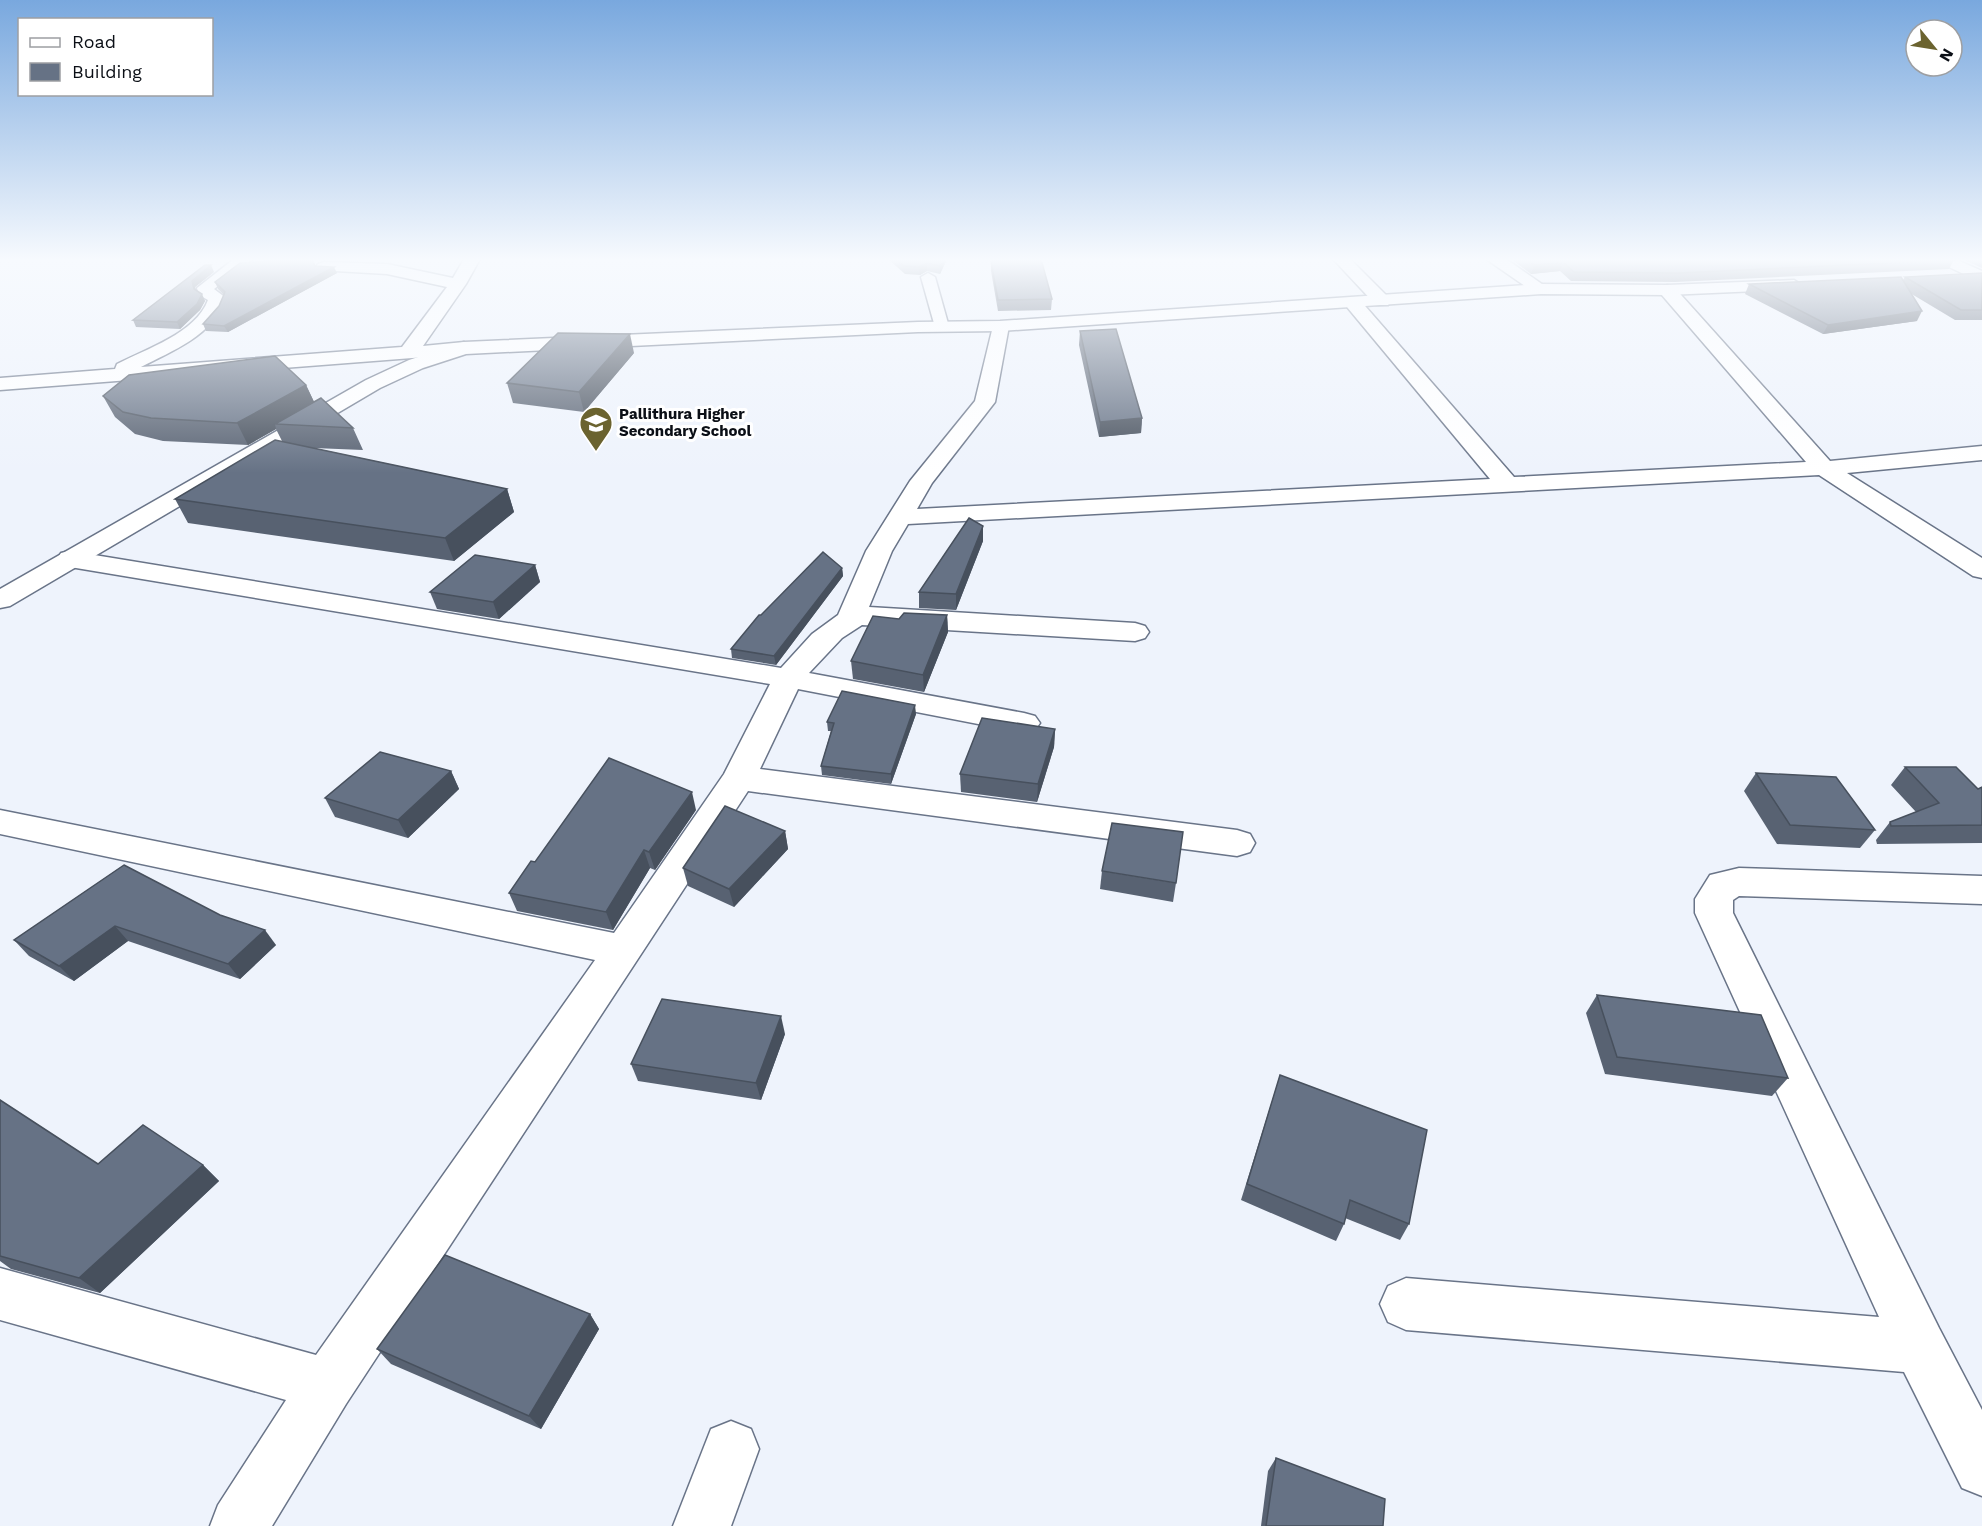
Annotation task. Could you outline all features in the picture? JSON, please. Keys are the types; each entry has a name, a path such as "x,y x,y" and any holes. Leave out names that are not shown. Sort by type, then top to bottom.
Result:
{"street":[{"path":"115,373 191,330"},
{"path":"409,351 424,330"},
{"path":"0,384 409,351 869,330"},
{"path":"850,619 879,551 922,481 985,402 999,330"},
{"path":"1376,330 1508,485"},
{"path":"1702,330 1824,468 1982,570"},
{"path":"0,600 373,384 416,364 464,348"},
{"path":"901,517 1824,468 1982,453"},
{"path":"70,559 788,678 1024,723"},
{"path":"239,1526 327,1385 528,1092 739,777 788,678 838,626 850,619 888,615 1135,632"},
{"path":"739,777 1237,843"},
{"path":"0,822 621,950"},
{"path":"1982,890 1739,882 1723,885 1714,899 1714,913 1920,1347 1982,1468"},
{"path":"0,1294 327,1385"},
{"path":"1406,1304 1920,1347"},
{"path":"702,1526 731,1449"}],"building":[{"path":"1116,330 1142,418 1100,422 1080,331"},
{"path":"558,333 630,334 579,392 507,383"},
{"path":"275,356 306,385 237,423 151,418 123,412 103,396 129,375"},
{"path":"321,398 353,428 275,424"},
{"path":"275,440 507,489 445,538 175,499"},
{"path":"969,518 983,526 956,594 919,592"},
{"path":"823,552 842,568 774,656 731,649 759,615"},
{"path":"475,555 535,565 493,602 430,592"},
{"path":"904,613 947,615 923,675 851,661 873,616 899,619"},
{"path":"842,691 915,705 891,774 821,766 834,723 827,722"},
{"path":"982,718 1055,729 1038,784 960,774"},
{"path":"380,752 451,771 398,820 325,798"},
{"path":"609,758 692,792 649,852 644,850 606,912 509,893 531,861 535,862"},
{"path":"1905,767 1956,767 1978,789 1982,787 1982,825 1891,826 1890,822 1939,803"},
{"path":"1756,773 1836,777 1875,830 1790,825"},
{"path":"725,806 785,831 729,889 683,868"},
{"path":"1112,823 1183,832 1176,883 1102,871"},
{"path":"124,865 220,915 265,930 228,964 115,926 59,966 14,940"},
{"path":"1597,995 1761,1015 1788,1078 1617,1057"},
{"path":"662,999 781,1016 756,1083 631,1064"},
{"path":"1280,1075 1427,1130 1409,1224 1350,1200 1344,1224 1247,1184"},
{"path":"0,1100 98,1164 143,1125 203,1165 79,1278 0,1256"},
{"path":"445,1255 590,1314 529,1416 377,1349"},
{"path":"1276,1458 1385,1499 1383,1526 1266,1526"}],"place":[{"name":"Pallithura Higher Secondary School","path":"596,452"}]}
